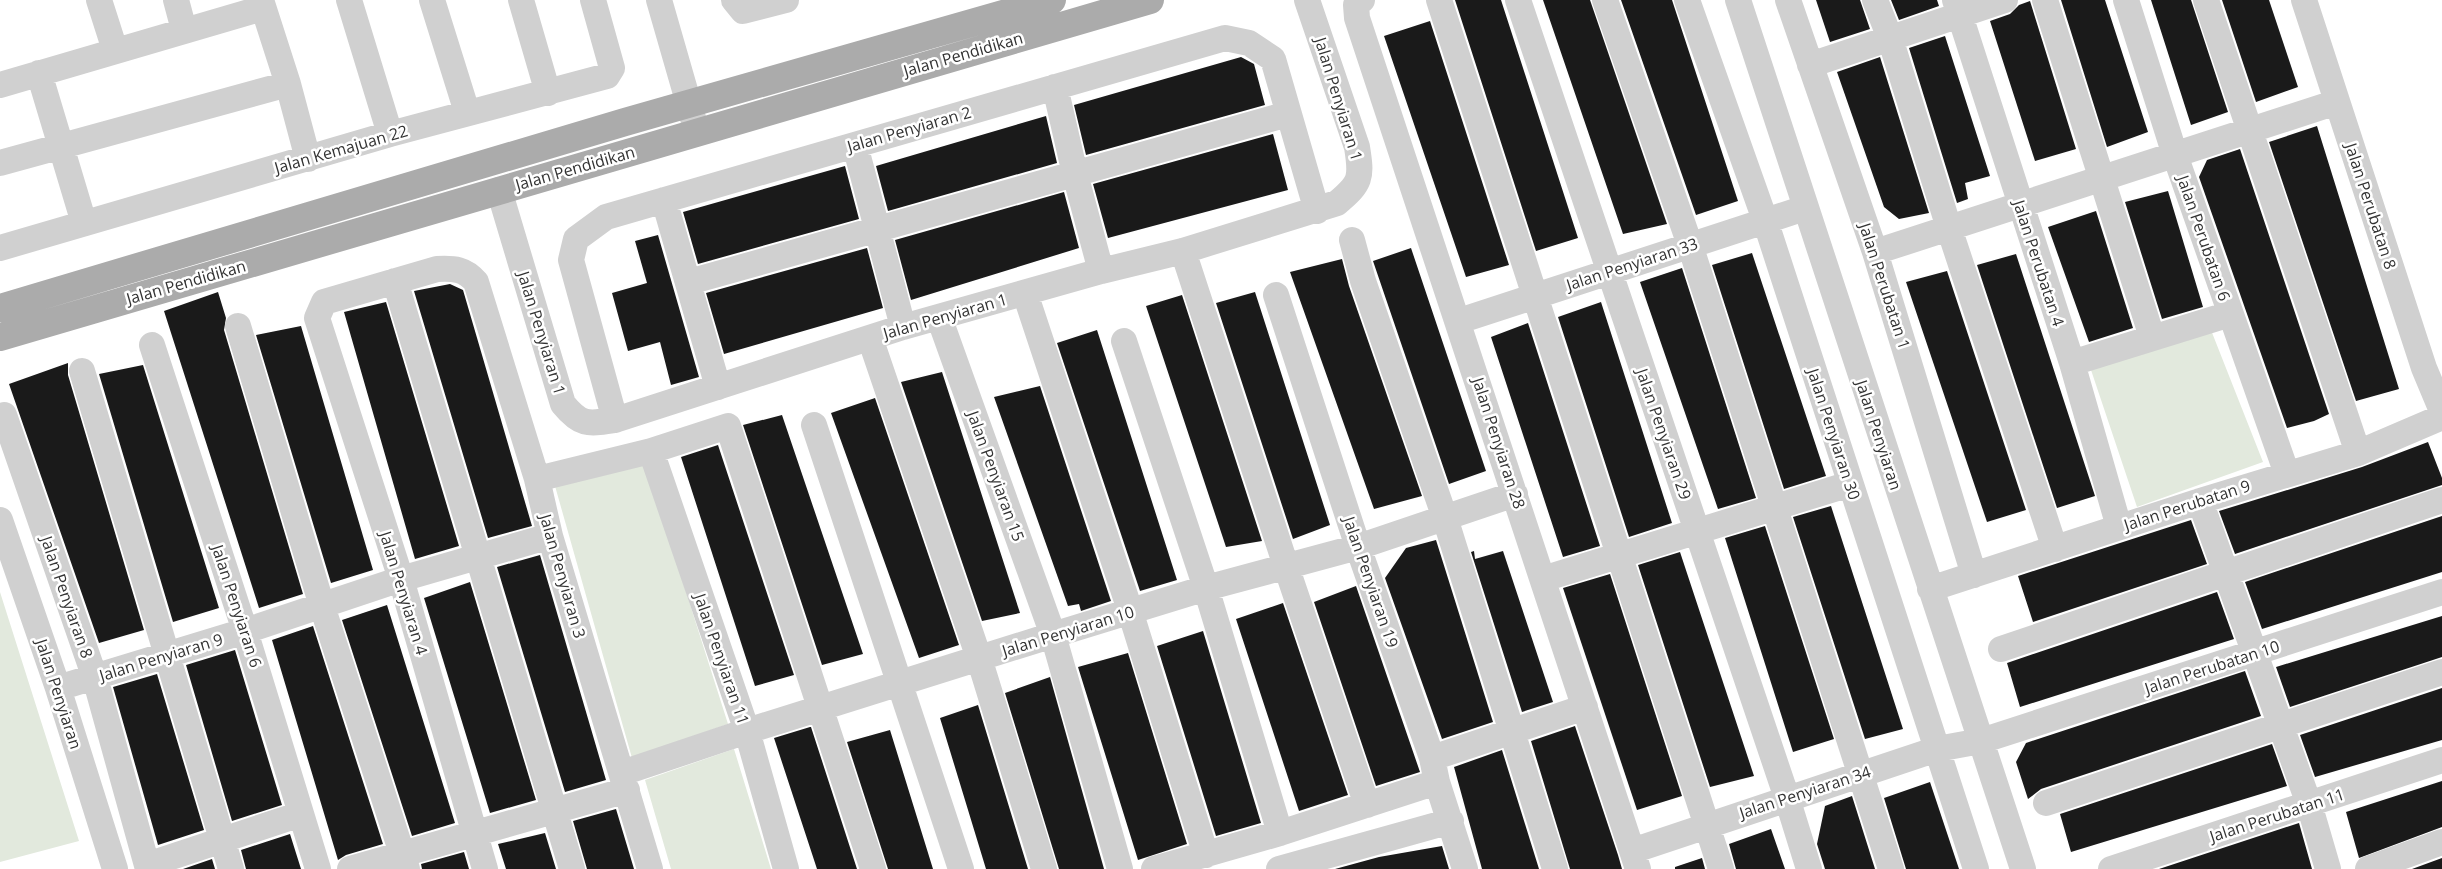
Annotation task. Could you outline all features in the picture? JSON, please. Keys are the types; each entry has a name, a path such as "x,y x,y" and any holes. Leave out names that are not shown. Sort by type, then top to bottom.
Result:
{"main road":[{"name":"Jalan Pendidikan","path":"0,308 689,104 1052,0"},
{"name":"Jalan Pendidikan","path":"0,337 1150,0"},
{"path":"0,357 89,311"}],"street":[{"path":"99,0 115,50"},
{"path":"176,0 184,30"},
{"path":"350,0 390,134"},
{"path":"432,0 467,112"},
{"path":"521,0 548,93"},
{"name":"Jalan Kemajuan 22","path":"0,248 467,112 548,93 607,76 612,68 592,0"},
{"path":"659,0 697,132"},
{"path":"734,0 743,11 786,0"},
{"name":"Jalan Penyiaran 1","path":"499,190 563,404 574,419 588,424 614,420 903,327 1102,271 1183,251 1317,211 1337,203 1355,188 1360,170 1357,147 1307,0"},
{"path":"1439,0 1621,555 1721,869"},
{"name":"Jalan Penyiaran 29","path":"1518,0 1698,532 1809,869"},
{"path":"1605,0 1690,245 1891,869"},
{"name":"Jalan Penyiaran 30","path":"1687,0 1765,220 1976,869"},
{"name":"Jalan Penyiaran","path":"1738,0 2023,869"},
{"name":"Jalan Perubatan 1","path":"1788,0 1875,252 1974,575"},
{"path":"1875,0 1890,38 1949,228 2055,549"},
{"path":"1810,65 1890,38 1957,7 2005,0"},
{"path":"2045,0 2152,337"},
{"name":"Jalan Perubatan 6","path":"2126,0 2175,155 2287,474"},
{"path":"2206,0 2252,131 2358,453"},
{"name":"Jalan Perubatan 8","path":"2304,0 2424,368 2442,411"},
{"path":"0,86 184,30 262,4 288,84 308,159"},
{"name":"Jalan Perubatan 4","path":"1957,7 2072,362 2119,527"},
{"name":"Jalan Penyiaran 28","path":"1360,9 1459,321 1635,860"},
{"name":"Jalan Penyiaran 2","path":"614,420 571,260 576,238 606,217 1225,38 1249,42 1272,59 1317,211"},
{"path":"39,73 84,223"},
{"path":"0,163 288,84"},
{"path":"1055,87 1075,174 1102,271"},
{"path":"1875,252 2337,102"},
{"path":"689,282 877,231 1288,114"},
{"path":"855,145 903,327"},
{"path":"664,200 718,387"},
{"name":"Jalan Penyiaran 33","path":"1459,321 1805,208"},
{"path":"1352,240 1363,281 1444,518 1555,869"},
{"path":"1183,251 1286,566 1367,805"},
{"name":"Jalan Penyiaran 3","path":"395,282 437,269 456,268 470,275 476,282 537,478 550,536 650,869"},
{"path":"395,282 572,869"},
{"name":"Jalan Penyiaran 4","path":"395,282 324,302 317,318 401,579 485,869"},
{"path":"1025,293 1130,612 1206,854"},
{"name":"Jalan Penyiaran 19","path":"1276,295 1358,547 1451,821 1465,869"},
{"path":"2072,362 2230,314"},
{"name":"Jalan Penyiaran 15","path":"939,317 1053,635 1120,869"},
{"path":"238,326 322,606 405,862"},
{"path":"870,338 979,658 1044,869"},
{"path":"1124,341 1206,588 1280,834"},
{"name":"Jalan Penyiaran 6","path":"152,345 245,631 318,869"},
{"path":"82,371 231,869"},
{"name":"Jalan Penyiaran 8","path":"4,414 95,678 147,867"},
{"name":"Jalan Perubatan 9","path":"1930,589 2200,500 2358,453 2442,417"},
{"path":"814,425 961,869"},
{"path":"537,478 651,451 728,426 873,869"},
{"name":"Jalan Penyiaran 11","path":"651,451 747,730 786,869"},
{"path":"1543,579 1850,484"},
{"name":"Jalan Penyiaran 10","path":"350,869 405,862 475,833 554,811 747,730 1206,588 1358,547 1516,494"},
{"path":"2200,500 2309,804 2328,869"},
{"path":"2001,650 2442,500"},
{"name":"Jalan Penyiaran","path":"0,520 58,688 115,869"},
{"name":"Jalan Penyiaran 9","path":"58,688 167,656 401,579 550,536"},
{"name":"Jalan Perubatan 10","path":"1981,741 2442,592"},
{"path":"2046,803 2442,672"},
{"path":"1154,869 1280,834 1367,805 1513,732 1585,707"},
{"name":"Jalan Penyiaran 34","path":"1635,860 1707,826 1787,798 1937,749 1981,741"},
{"name":"Jalan Perubatan 11","path":"2112,869 2442,760"},
{"path":"147,867 222,839 301,814"},
{"path":"1289,867 1451,821"},
{"path":"2368,869 2442,842"}],"shaded area":[{"path":"2209,325 2263,462 2137,507 2090,367"},
{"path":"645,463 728,724 632,758 555,486"},
{"path":"0,592 79,841 0,862"},
{"path":"734,749 771,869 671,869 645,780"}],"building":[{"path":"1455,0 1501,0 1578,238 1536,251"},
{"path":"1543,0 1590,0 1667,224 1623,234"},
{"path":"1621,0 1672,0 1738,201 1696,215"},
{"path":"1816,0 1860,0 1870,29 1830,42"},
{"path":"1891,0 1937,0 1939,6 1899,20"},
{"path":"2061,0 2105,0 2148,132 2107,147"},
{"path":"2151,0 2191,0 2228,112 2191,125"},
{"path":"2222,0 2269,0 2298,87 2256,102"},
{"path":"2030,1 2076,149 2035,161 1990,21 2010,14 2019,5"},
{"path":"1430,21 1509,265 1466,277 1384,36"},
{"path":"1945,36 1990,176 1965,183 1968,199 1957,203 1909,48"},
{"path":"1241,57 1254,64 1265,105 1086,155 1074,105"},
{"path":"1880,57 1929,213 1899,219 1884,207 1837,72"},
{"path":"1046,116 1057,163 888,211 876,166"},
{"path":"2317,126 2399,389 2356,401 2269,142"},
{"path":"1273,134 1288,190 1108,238 1093,184"},
{"path":"2240,149 2329,414 2314,421 2287,428 2199,177 2207,160"},
{"path":"845,166 859,219 698,264 683,212"},
{"path":"2168,191 2203,307 2162,319 2125,202"},
{"path":"1064,192 1079,248 911,300 895,240"},
{"path":"2096,211 2133,328 2089,342 2048,227"},
{"path":"658,235 699,377 671,385 660,342 628,351 612,293 647,283 635,241"},
{"path":"867,248 883,308 724,354 706,293"},
{"path":"1411,248 1486,471 1449,484 1373,261"},
{"path":"1752,253 1826,476 1784,489 1712,265"},
{"path":"2016,254 2095,496 2057,508 1977,265"},
{"path":"1342,259 1349,286 1422,496 1374,509 1290,272"},
{"path":"1682,268 1756,498 1718,509 1640,282"},
{"path":"1947,271 2026,510 1987,522 1906,282"},
{"path":"450,284 463,290 532,526 488,538 414,291"},
{"path":"218,292 226,318 224,330 303,594 259,608 164,311"},
{"path":"1255,292 1330,525 1293,539 1216,303"},
{"path":"1182,295 1262,541 1226,547 1146,306"},
{"path":"386,302 459,546 415,559 344,312"},
{"path":"1601,302 1672,523 1629,537 1558,317"},
{"path":"1528,323 1600,546 1563,557 1491,337"},
{"path":"301,326 373,570 331,583 256,335"},
{"path":"1097,330 1177,580 1140,591 1057,343"},
{"path":"68,363 68,375 144,630 99,643 9,384"},
{"path":"143,365 219,608 173,622 99,374"},
{"path":"942,372 1020,613 982,621 901,382"},
{"path":"1040,386 1111,601 1081,611 1079,604 1068,606 994,397"},
{"path":"875,398 959,645 919,658 831,413"},
{"path":"782,415 863,654 822,665 743,425"},
{"path":"2428,442 2442,478 2442,485 2235,554 2219,511 2362,467"},
{"path":"718,445 794,675 755,686 681,457"},
{"path":"1831,506 1903,729 1865,739 1793,517"},
{"path":"2442,516 2442,572 2262,629 2245,582"},
{"path":"2191,520 2207,564 2033,622 2018,576"},
{"path":"1765,526 1834,739 1793,752 1725,538"},
{"path":"1436,540 1493,722 1442,739 1385,578 1406,548"},
{"path":"1474,551 1475,559 1503,551 1553,702 1522,712 1471,552"},
{"path":"1680,552 1754,776 1710,787 1638,565"},
{"path":"540,555 606,780 565,792 497,567"},
{"path":"1610,574 1682,796 1637,810 1563,588"},
{"path":"470,582 536,800 490,813 424,598"},
{"path":"1356,586 1420,772 1376,786 1314,602"},
{"path":"2217,592 2234,639 2020,707 2007,663"},
{"path":"1283,603 1348,795 1299,811 1236,619"},
{"path":"387,605 455,823 412,836 342,620"},
{"path":"2442,616 2442,657 2290,707 2276,667"},
{"path":"313,626 383,844 346,855 338,860 272,640"},
{"path":"1203,631 1261,823 1216,836 1157,646"},
{"path":"235,650 282,805 232,821 186,665"},
{"path":"1128,653 1187,844 1138,860 1078,667"},
{"path":"2245,671 2261,716 2041,789 2028,799 2016,762 2026,743"},
{"path":"157,674 204,830 158,845 113,687"},
{"path":"1050,677 1104,869 1059,869 1005,693"},
{"path":"2442,688 2442,740 2315,777 2300,735"},
{"path":"978,705 1028,869 986,869 940,718"},
{"path":"1575,726 1622,869 1570,869 1531,741"},
{"path":"811,727 857,869 817,869 774,738"},
{"path":"890,730 933,869 888,869 847,742"},
{"path":"2272,744 2287,786 2071,852 2060,814"},
{"path":"1502,750 1539,869 1482,869 1454,767"},
{"path":"2442,781 2442,827 2359,858 2346,812"},
{"path":"1930,782 1959,869 1906,869 1884,798"},
{"path":"1852,796 1875,869 1825,869 1817,844 1825,806"},
{"path":"616,809 634,869 587,869 573,821"},
{"path":"2299,823 2312,869 2159,869"},
{"path":"1771,829 1785,869 1736,869 1729,844"},
{"path":"545,833 556,869 506,869 498,844"},
{"path":"290,834 301,869 246,869 241,850"},
{"path":"1442,846 1449,869 1335,869 1379,857"},
{"path":"464,852 469,869 422,869 421,864"},
{"path":"1702,858 1705,869 1675,869 1675,867"},
{"path":"2442,858 2442,869 2412,869"},
{"path":"212,859 215,869 183,869"}]}
